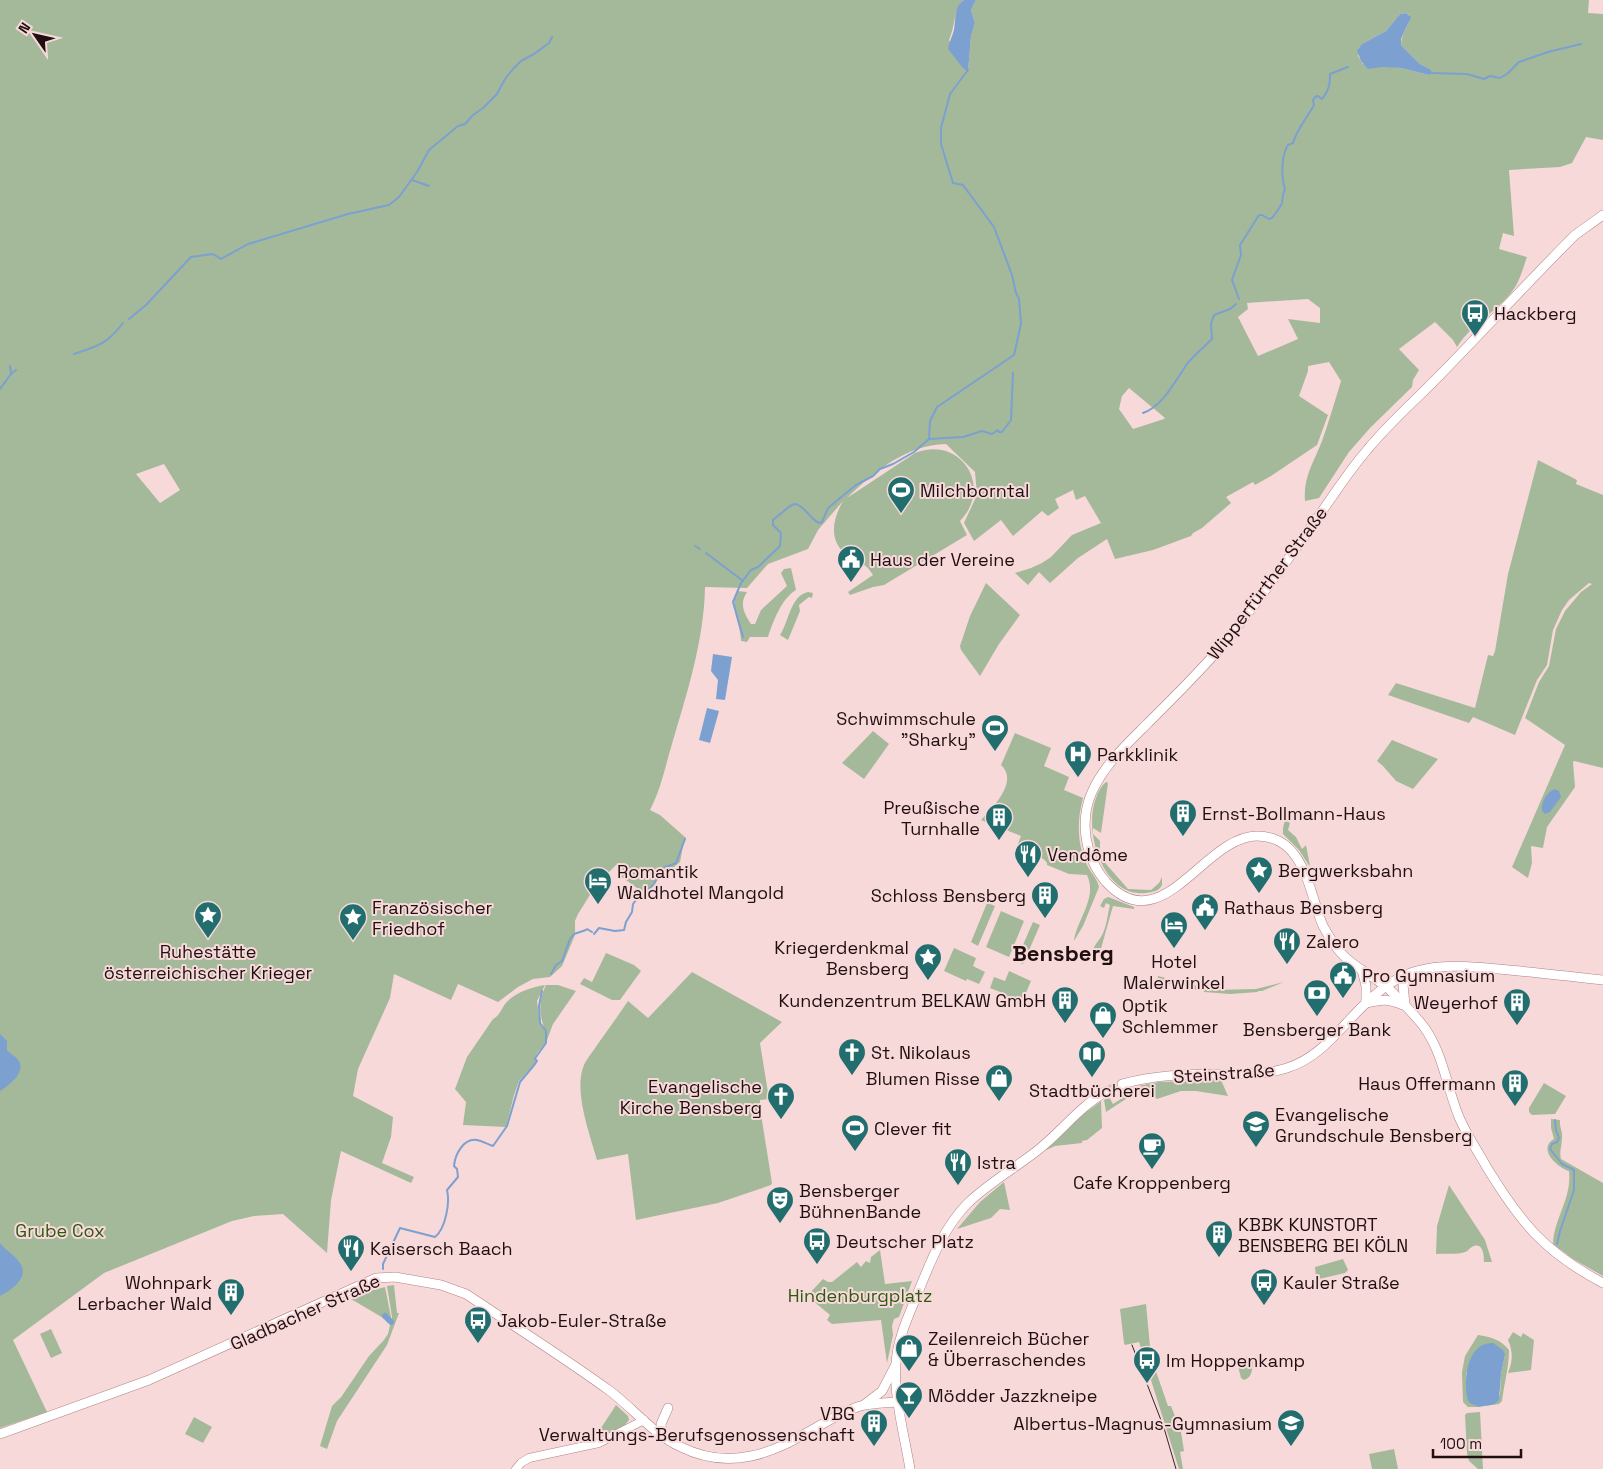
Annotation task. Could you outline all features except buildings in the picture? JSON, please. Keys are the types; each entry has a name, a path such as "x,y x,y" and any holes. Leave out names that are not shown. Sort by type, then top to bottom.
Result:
{"main road":[{"name":"Wipperfürther Straße","path":"1362,970 1340,952 1329,937 1321,921 1298,859 1287,846 1275,839 1256,836 1239,840 1220,852 1166,895 1138,900 1125,897 1109,885 1098,870 1087,845 1085,823 1091,794 1107,766 1227,640 1368,448 1574,235 1603,215"},
{"name":"Steinstraße","path":"1122,1084 1145,1078 1210,1074 1257,1074 1289,1067 1322,1049 1366,1003 1386,986 1412,973 1431,968 1453,966 1603,980"},
{"path":"1362,970 1386,986 1425,1028 1434,1046 1463,1127 1518,1216 1556,1254 1603,1283"},
{"path":"1362,970 1366,986 1366,1003 1390,1000 1405,1006"},
{"path":"1405,1006 1404,984 1412,973"},
{"path":"863,1406 882,1391 895,1365 904,1327 932,1259 960,1212 976,1196 1041,1147 1086,1105 1107,1091"},
{"name":"Gladbacher Straße","path":"0,1434 150,1380 315,1307 366,1282 376,1278 389,1277 441,1285 466,1294 610,1392 674,1444 693,1452 735,1459 760,1454 780,1448 838,1416 863,1406"},
{"path":"895,1365 898,1402 910,1469"},
{"path":"863,1406 898,1402"},
{"path":"662,1435 661,1424 668,1408"}],"street":[{"path":"516,1469 529,1458 599,1443 644,1420"}],"green space":[{"name":"Grube Cox","path":"0,0 964,0 956,13 949,40 968,71 971,36 975,23 971,10 976,0 1589,0 1588,13 1603,14 1603,140 1586,137 1572,163 1560,167 1509,170 1514,236 1503,233 1499,249 1527,257 1515,286 1499,305 1463,338 1457,347 1453,340 1435,322 1399,349 1419,370 1413,380 1412,387 1370,428 1349,452 1319,498 1305,501 1305,492 1307,477 1322,441 1341,381 1329,362 1308,366 1299,396 1328,415 1317,445 1271,476 1255,485 1253,482 1226,497 1231,503 1191,536 1153,550 1115,559 1107,539 1078,558 1050,583 1039,572 1028,585 1015,573 1042,563 1051,557 1072,535 1101,523 1085,496 1076,500 1073,490 1055,499 1059,508 1048,516 1042,511 1013,536 1001,520 974,541 964,523 977,495 975,472 946,444 931,445 904,454 892,461 847,498 915,453 931,449 946,451 958,457 967,467 973,479 974,493 970,507 960,521 967,535 884,585 850,595 848,592 873,575 866,566 844,553 835,540 834,525 843,501 818,530 808,549 768,564 747,588 705,587 702,627 694,667 662,778 650,810 660,815 686,838 680,862 674,867 661,868 658,879 644,893 619,875 623,869 616,865 606,875 603,874 578,914 575,921 575,935 562,966 550,977 533,979 518,987 498,1002 458,984 451,1000 394,974 390,998 358,1069 353,1096 393,1117 391,1137 382,1163 414,1177 411,1183 341,1151 331,1200 327,1253 283,1214 254,1216 232,1221 104,1273 13,1340 47,1412 0,1428","holes":["1406,13 1409,15 1401,45 1420,64 1430,69 1429,75 1401,68 1363,64 1358,56 1362,44 1386,31 1400,14","1308,299 1320,308 1320,323 1288,319 1298,339 1258,356 1238,317 1248,309 1247,303","1129,388 1165,418 1133,429 1119,409 1122,396","164,464 180,490 160,503 136,474"]},
{"path":"1538,460 1577,480 1576,484 1603,495 1603,768 1573,762 1575,787 1547,827 1543,848 1531,846 1532,863 1528,878 1512,867 1565,745 1525,718 1539,682 1549,666 1556,629 1565,611 1581,592 1592,584 1589,583 1569,600 1562,610 1553,630 1547,665 1537,680 1515,735 1473,717 1469,723 1388,695 1396,683 1475,708 1488,655 1493,656 1495,651 1508,574"},
{"path":"791,568 796,590 782,605 768,637 750,637 747,642 741,641 734,604 737,591 747,592 743,601 743,608 751,624 755,624 761,610 787,586 781,573 784,569"},
{"path":"986,583 1020,615 999,644 980,676 960,646 970,616"},
{"path":"813,593 812,598 809,597 799,605 800,611 788,640 780,635 797,599 802,594"},
{"path":"873,731 889,744 864,779 842,763"},
{"path":"1015,733 1051,748 1044,766 1069,777 1064,790 1083,798 1079,823 1081,847 1086,863 1099,887 1083,926 1074,941 1090,892 1087,875 1069,874 1047,865 1038,856 1027,854 1026,856 1015,851 1021,836 981,820 997,801 1006,786 1006,771 1001,765"},
{"path":"1392,740 1438,759 1413,789 1396,781 1377,761"},
{"path":"1106,782 1108,783 1101,833 1093,828 1093,832 1092,827 1093,812 1096,798"},
{"path":"1285,820 1290,823 1288,830 1296,837 1302,849 1306,845 1310,866 1299,850 1283,834"},
{"path":"1093,834 1100,841 1100,857 1128,889 1151,890 1159,883 1162,877 1161,887 1156,891 1146,893 1131,892 1118,885 1108,874 1100,860"},
{"path":"1108,897 1134,907 1134,909 1113,906 1100,952 1093,952 1105,929 1110,905 1106,903 1104,908 1100,906 1104,899"},
{"path":"987,903 995,906 978,946 971,942"},
{"path":"1001,911 1024,921 1009,957 986,947"},
{"path":"1033,922 1040,925 1023,964 1016,961"},
{"path":"954,948 976,958 973,966 985,972 979,984 967,979 966,981 944,971"},
{"path":"606,953 634,965 641,971 620,1000 612,1000 580,984 584,978 592,982"},
{"path":"1009,971 1031,981 1021,1004 999,995 1000,992 990,988 994,977 1005,981"},
{"path":"692,972 782,1022 760,1043 769,1099 760,1100 760,1108 772,1183 771,1185 718,1203 636,1220 628,1154 597,1160 581,1099 581,1075 587,1060 628,1001 648,1018"},
{"path":"1158,976 1213,990 1256,989 1284,982 1258,992 1230,994 1204,992 1204,990 1157,982"},
{"path":"545,985 537,1001 540,1024 546,1032 540,1009 546,985 558,985 576,991 553,1024 547,1040 546,1033 545,1043 536,1054 536,1062 519,1081 506,1127 463,1125 466,1102 455,1089 467,1057 493,1019 509,1000 523,991"},
{"path":"1221,1080 1228,1096 1196,1091 1181,1091 1157,1099 1144,1087 1106,1112 1104,1100 1109,1097 1113,1104 1129,1094 1133,1087 1159,1082"},
{"path":"1544,1083 1566,1096 1555,1114 1532,1115 1529,1112 1529,1108"},
{"path":"1101,1101 1102,1128 1087,1140 1082,1141 1082,1143 1055,1146 1044,1151 1085,1113"},
{"path":"1551,1119 1560,1120 1562,1136 1561,1159 1603,1183 1603,1276 1573,1259 1553,1244 1556,1226 1568,1191 1569,1171 1554,1162 1548,1152 1549,1143 1554,1139"},
{"path":"1004,1182 1010,1210 1000,1209 991,1218 957,1229 980,1202"},
{"path":"1449,1185 1485,1240 1492,1262 1484,1262 1484,1256 1479,1246 1472,1247 1462,1253 1436,1254 1437,1226"},
{"name":"Hindenburgplatz","path":"880,1250 885,1284 912,1281 899,1317 894,1319 892,1326 893,1335 887,1363 881,1320 832,1324 827,1320 830,1315 812,1300 809,1294 823,1279 832,1282 857,1262 861,1267 866,1261 870,1263 871,1257"},
{"path":"1343,1259 1348,1270 1345,1273 1316,1278 1315,1267"},
{"path":"394,1285 397,1313 399,1313 387,1345 337,1421 327,1449 320,1446 332,1406 341,1397 333,1409 369,1356 388,1334 392,1317 387,1286"},
{"path":"385,1287 391,1317 390,1322 351,1299 366,1292"},
{"path":"1146,1304 1151,1357 1168,1406 1171,1406 1181,1432 1184,1451 1180,1452 1183,1469 1179,1469 1139,1342 1125,1345 1124,1343 1120,1309"},
{"path":"51,1329 62,1353 51,1358 40,1334"},
{"path":"1513,1332 1521,1337 1523,1333 1534,1340 1531,1370 1508,1373 1512,1356 1508,1340"},
{"path":"1478,1335 1495,1339 1509,1350 1507,1369 1502,1401 1499,1404 1485,1406 1486,1404 1497,1402 1500,1394 1501,1374 1505,1355 1466,1373 1468,1401 1479,1407 1468,1407 1463,1402 1462,1372 1465,1356"},
{"path":"1253,1357 1251,1374 1244,1380 1241,1378 1236,1358"},
{"path":"616,1405 628,1416 629,1420 624,1426 603,1437 601,1428"},
{"path":"1480,1412 1483,1469 1478,1469 1469,1461 1465,1415 1467,1413"},
{"path":"194,1417 212,1427 203,1443 185,1434"},
{"path":"1394,1449 1398,1469 1372,1469 1369,1454"}],"water":[{"path":"964,0 976,0 971,10 975,23 971,36 968,72 948,49 954,30 957,8"},
{"path":"1406,13 1411,17 1401,39 1401,45 1420,64 1430,69 1432,73 1429,75 1401,68 1382,67 1368,69 1361,61 1357,51 1362,44 1386,31 1400,14"},
{"path":"713,654 732,657 725,700 716,699 718,680 711,671"},
{"path":"707,708 719,711 710,743 699,740"},
{"path":"1555,789 1559,791 1561,797 1550,812 1545,814 1542,811 1543,801"},
{"path":"0,1034 7,1041 7,1050 18,1060 21,1066 15,1079 0,1091"},
{"path":"0,1243 18,1260 23,1274 18,1283 0,1296"},
{"path":"1493,1343 1503,1350 1505,1355 1499,1400 1495,1404 1479,1407 1468,1401 1466,1384 1468,1364 1477,1349 1484,1344"}],"waterway":[{"path":"129,319 146,305 191,257 213,254 221,259 248,244 348,214 389,205 399,197 417,172 429,150 458,126 465,124 483,108 497,94 513,69 521,61 549,43 552,37"},
{"path":"1432,73 1467,74 1484,79 1490,76 1500,78 1519,62 1548,52 1581,44"},
{"path":"1239,299 1232,280 1241,255 1240,245 1259,215 1269,219 1272,218 1280,207 1285,189 1282,167 1288,145 1293,143 1314,105 1313,100 1315,97 1318,96 1322,99 1326,93 1330,74 1348,67"},
{"path":"929,439 930,421 937,407 1014,355 1021,324 1019,299 994,227 963,185 953,183 941,144 941,128 950,94 968,70"},
{"path":"412,180 429,186"},
{"path":"1143,413 1150,410 1163,399 1187,364 1212,339 1211,324 1214,315 1230,309 1236,304"},
{"path":"74,354 90,349 107,340 123,323"},
{"path":"10,366 11,373"},
{"path":"0,389 16,370"},
{"path":"743,637 733,602 741,583 751,570 758,567 780,546 781,533 773,525 773,520 795,504 802,507 816,521 822,522 828,508 856,485 873,476 880,469 914,452 929,439 963,437 982,431 992,434 998,430 1002,432 1011,420 1013,373"},
{"path":"695,546 700,549"},
{"path":"706,553 743,581"},
{"path":"594,934 599,928 615,931 624,930 632,912 633,904 639,896 654,884 663,868 676,863 685,839"},
{"path":"587,929 592,932"},
{"path":"551,974 556,965 562,961 570,939 574,934 586,930"},
{"path":"383,1269 383,1264 400,1228 435,1237 439,1233 446,1215 447,1190 458,1177 457,1169 454,1166 456,1157 464,1144 472,1140 479,1140 493,1146 507,1126 520,1082 535,1064 537,1061 536,1057 546,1043 546,1031 540,1023 539,1006 542,991"},
{"path":"1555,1120 1559,1138 1557,1142 1552,1144 1550,1149 1562,1164 1574,1170 1574,1190 1557,1244"},
{"path":"385,1316 391,1322"}],"tunnel":[{"path":"1107,1091 1122,1084"}],"tram line":[{"path":"1132,1345 1164,1428 1176,1469"}],"place":[{"name":"Hackberg","path":"1475,337"},
{"name":"Milchborntal","path":"901,514"},
{"name":"Haus der Vereine","path":"851,583"},
{"name":"Schwimmschule \"Sharky\"","path":"995,752"},
{"name":"Parkklinik","path":"1078,778"},
{"name":"Ernst-Bollmann-Haus","path":"1183,837"},
{"name":"Preußische Turnhalle","path":"999,841"},
{"name":"Vendôme","path":"1028,878"},
{"name":"Bergwerksbahn","path":"1259,894"},
{"name":"Romantik Waldhotel Mangold","path":"598,905"},
{"name":"Schloss Bensberg","path":"1045,919"},
{"name":"Rathaus Bensberg","path":"1205,931"},
{"name":"Ruhestätte österreichischer Krieger","path":"208,939"},
{"name":"Französischer Friedhof","path":"353,941"},
{"name":"Hotel Malerwinkel","path":"1174,949"},
{"name":"Zalero","path":"1287,965"},
{"name":"Kriegerdenkmal Bensberg","path":"928,981"},
{"name":"Pro Gymnasium","path":"1343,999"},
{"name":"Bensberger Bank","path":"1317,1017"},
{"name":"Kundenzentrum BELKAW GmbH","path":"1065,1024"},
{"name":"Weyerhof","path":"1517,1026"},
{"name":"Optik Schlemmer","path":"1103,1039"},
{"name":"St. Nikolaus","path":"852,1076"},
{"name":"Stadtbücherei","path":"1092,1078"},
{"name":"Blumen Risse","path":"999,1102"},
{"name":"Haus Offermann","path":"1515,1107"},
{"name":"Evangelische Kirche Bensberg","path":"781,1120"},
{"name":"Evangelische Grundschule Bensberg","path":"1256,1148"},
{"name":"Clever fit","path":"855,1152"},
{"name":"Cafe Kroppenberg","path":"1152,1170"},
{"name":"Istra","path":"958,1186"},
{"name":"Bensberger BühnenBande","path":"780,1224"},
{"name":"KBBK KUNSTORT BENSBERG BEI KÖLN","path":"1219,1258"},
{"name":"Deutscher Platz","path":"817,1265"},
{"name":"Kaisersch Baach","path":"351,1272"},
{"name":"Kauler Straße","path":"1264,1306"},
{"name":"Wohnpark Lerbacher Wald","path":"231,1316"},
{"name":"Jakob-Euler-Straße","path":"478,1344"},
{"name":"Zeilenreich Bücher & Überraschendes","path":"909,1372"},
{"name":"Im Hoppenkamp","path":"1147,1384"},
{"name":"Mödder Jazzkneipe","path":"909,1419"},
{"name":"VBG Verwaltungs-Berufsgenossenschaft","path":"874,1447"},
{"name":"Albertus-Magnus-Gymnasium","path":"1291,1447"}],"district":[{"name":"Bensberg","path":"1063,953"}]}
